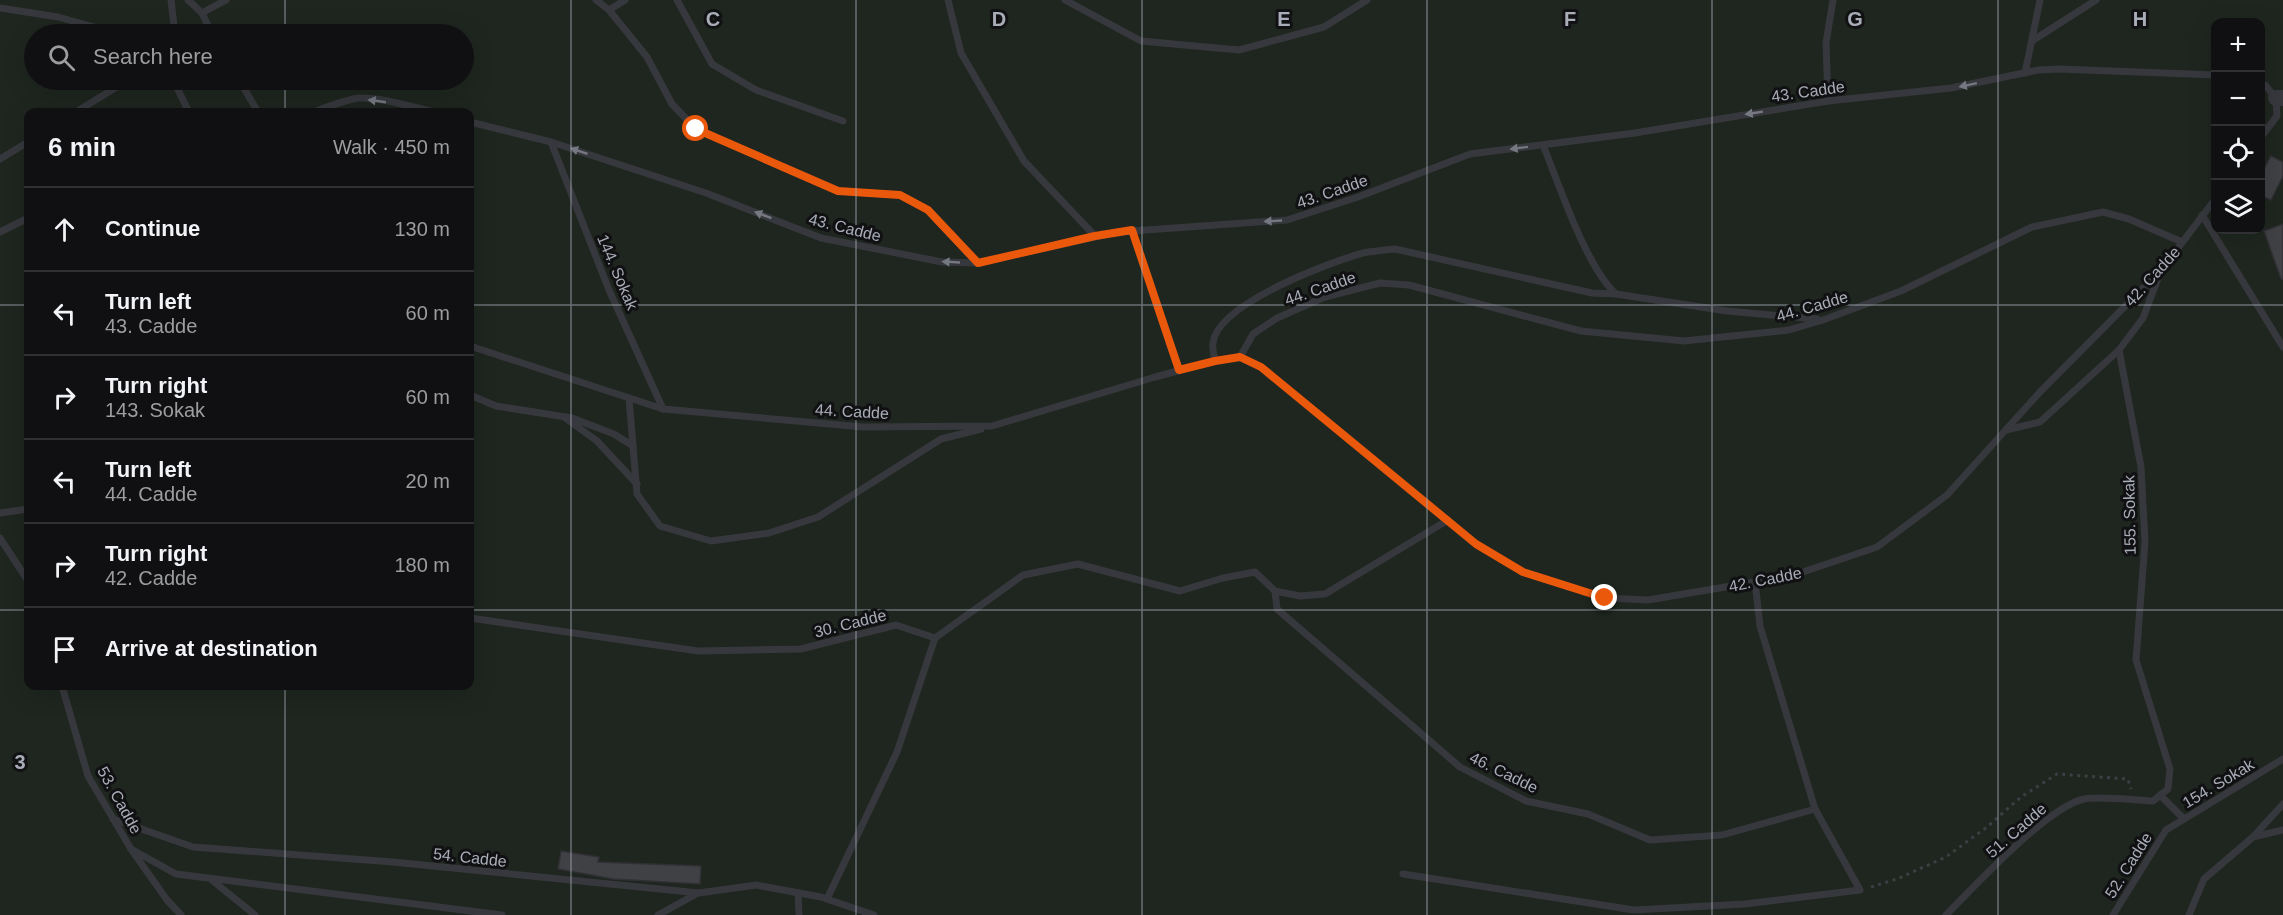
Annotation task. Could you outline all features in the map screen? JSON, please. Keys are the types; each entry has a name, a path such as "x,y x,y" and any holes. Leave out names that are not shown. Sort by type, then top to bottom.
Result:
{"lane":[{"path":"171,0 174,24"},
{"path":"188,0 202,13 207,24"},
{"path":"202,13 226,0"},
{"path":"596,0 609,10 647,57 672,104 696,129 838,191 900,195 928,210 978,263"},
{"path":"609,10 625,0"},
{"path":"677,0 712,64 756,90 843,121"},
{"path":"948,0 961,53 1024,161 1095,236"},
{"path":"1065,0 1141,40 1239,50 1324,27 1366,0"},
{"path":"1828,101 1826,43 1833,0"},
{"path":"2025,73 2040,0"},
{"path":"2032,41 2097,0"},
{"path":"0,8 58,17 83,24"},
{"name":"43. Cadde","path":"474,123 551,142 706,193 821,238 942,262 978,263 1095,236 1132,230 1287,220 1358,197 1470,154 1635,133 1828,101 1951,88 2025,73 2059,69 2211,75"},
{"path":"2265,85 2280,98 2277,116 2265,132"},
{"path":"83,108 112,90"},
{"path":"177,90 187,108"},
{"path":"245,90 256,108"},
{"path":"327,108 359,98 416,108"},
{"name":"144. Sokak","path":"551,142 609,290 663,409"},
{"path":"0,159 24,144"},
{"path":"1543,145 1579,234 1605,284 1616,294"},
{"name":"42. Cadde","path":"1240,357 1261,367 1476,544 1523,572 1605,598 1648,600 1800,573 1877,547 1947,495 2040,392 2162,269 2211,204"},
{"name":"44. Cadde","path":"474,347 663,409 863,427 992,426 1179,370 1240,357 1252,334 1277,318 1324,297 1380,283 1409,285 1581,331 1684,341 1789,330 1823,320 1901,291 2032,227 2103,212 2129,219 2182,242"},
{"path":"2202,215 2283,347"},
{"path":"0,232 24,220"},
{"path":"1132,230 1179,370"},
{"path":"1215,361 1213,341 1224,321 1246,304 1302,274 1364,253 1395,249 1592,293 1823,320"},
{"path":"2005,430 2040,422 2119,350 2143,318 2162,269"},
{"name":"155. Sokak","path":"2119,350 2141,467 2145,542 2136,660 2170,769 2168,789 2160,795"},
{"path":"474,397 496,406 572,418 614,434 633,446"},
{"path":"629,398 637,494 660,525 711,541 769,533 818,517 941,439 992,426"},
{"path":"562,416 597,441 637,484"},
{"path":"0,513 24,510"},
{"path":"874,915 827,899 897,752 935,638 1023,575 1078,564 1180,591 1223,578 1255,572 1275,591 1300,596 1325,594 1448,520"},
{"path":"0,537 24,575"},
{"path":"1403,874 1634,910 1745,903 1860,890 1815,809 1760,626 1755,582"},
{"name":"46. Cadde","path":"1275,591 1277,609 1460,767 1526,801 1588,814 1650,840 1722,835 1815,809"},
{"name":"30. Cadde","path":"474,619 698,651 801,649 896,625 935,638"},
{"name":"53. Cadde","path":"63,690 88,776 131,849 180,915"},
{"name":"154. Sokak","path":"2166,830 2283,759"},
{"path":"2160,795 2184,819"},
{"name":"51. Cadde","path":"1946,915 2004,857 2062,808 2084,799 2153,801 2160,795"},
{"path":"2189,915 2204,879 2253,837 2283,804"},
{"name":"54. Cadde","path":"113,819 193,847 393,862 699,893 756,885 827,899"},
{"name":"52. Cadde","path":"2113,915 2166,830"},
{"path":"2253,837 2283,831"},
{"path":"131,849 176,874 501,915"},
{"path":"211,880 255,915"},
{"path":"658,915 699,893"},
{"path":"798,893 799,915"}],"path":[{"path":"1860,890 1897,879 1946,856 1987,827 2020,797 2057,774 2128,779 2134,800"}],"shaded area":[{"path":"0,0 2283,0 2283,915 0,915"}],"building":[{"path":"2271,156 2283,162 2283,176 2271,200 2265,197 2265,167"},
{"path":"2283,224 2283,279 2281,279 2265,231"},
{"path":"561,851 599,857 598,862 701,866 700,884 613,879 558,869"}],"route":[{"path":"696,129 838,191 900,195 928,210 978,263 1095,236 1132,230 1179,370 1240,357 1261,367 1476,544 1523,572 1605,598"}]}
